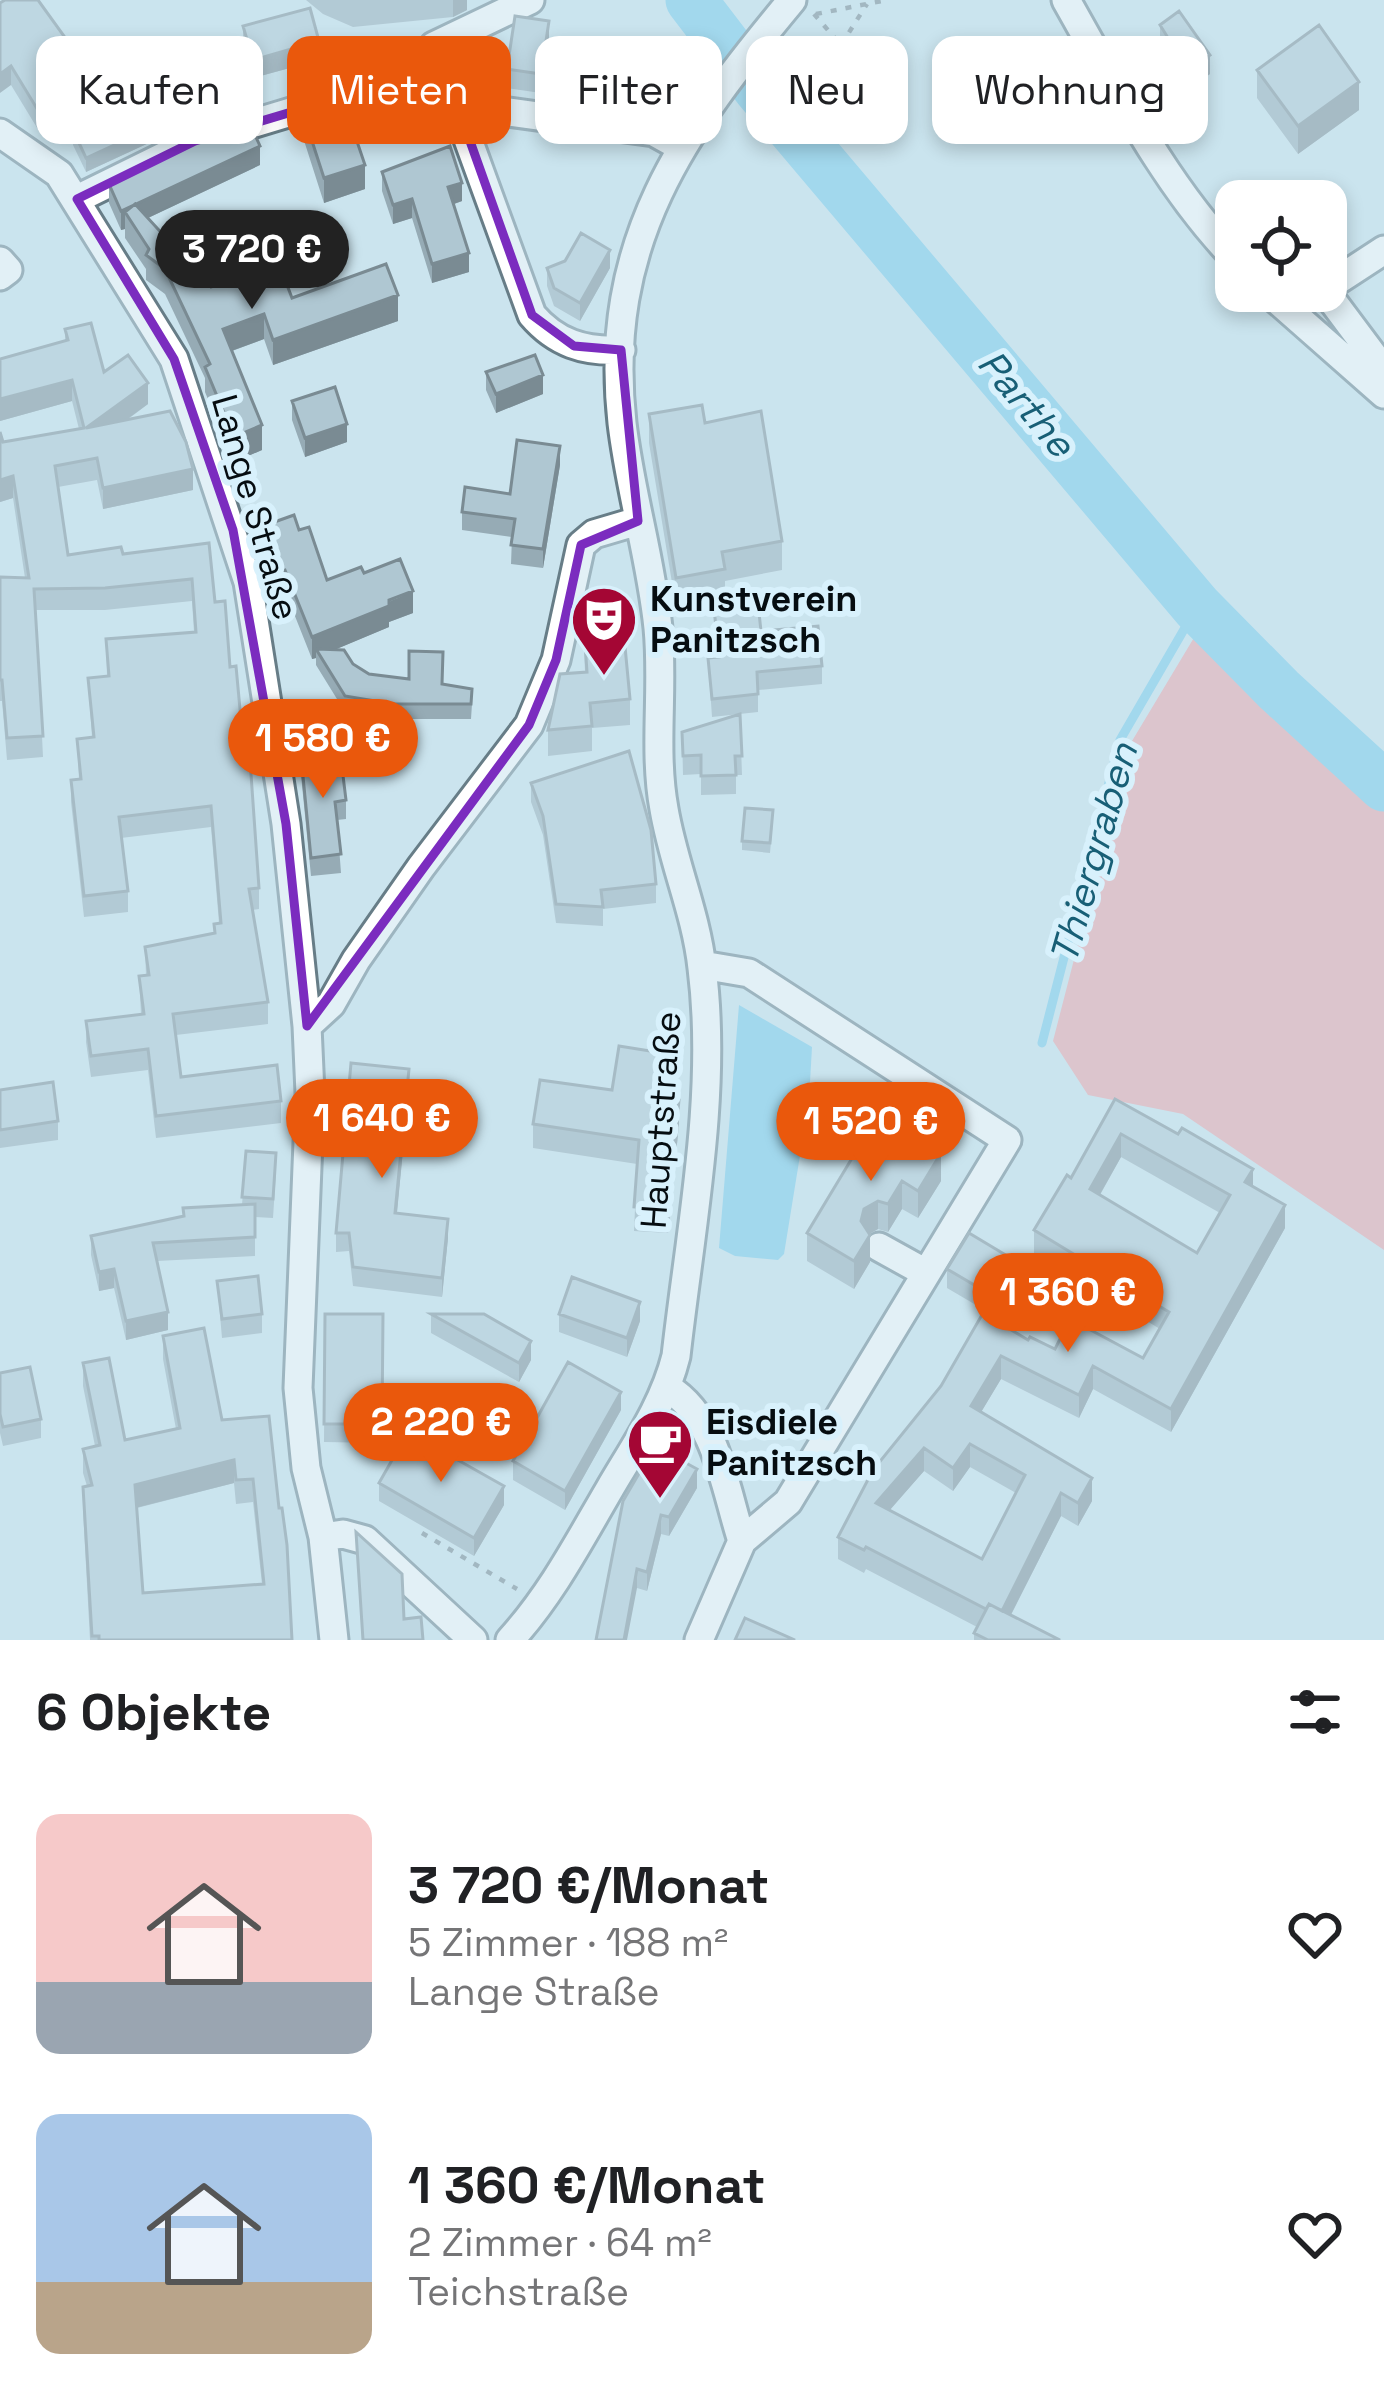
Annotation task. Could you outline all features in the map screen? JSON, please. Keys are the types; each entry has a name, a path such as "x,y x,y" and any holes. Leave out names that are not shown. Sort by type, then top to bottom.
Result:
{"street":[{"path":"455,36 530,0"},
{"name":"Hauptstraße","path":"511,1640 542,1604 668,1388 676,1356 708,1032 702,965 690,902 664,813 658,766 658,629 621,420 621,350 632,263 658,189 714,94 792,0"},
{"path":"1066,0 1150,143 1215,234"},
{"path":"511,112 654,132 681,146"},
{"path":"77,199 195,142 287,114"},
{"name":"Lange Straße","path":"0,133 58,174 174,359 233,530 256,626 286,824 307,1026 310,1093 298,1388 306,1468 323,1537 334,1640"},
{"path":"470,144 532,315 548,334 574,346 621,350"},
{"path":"1347,275 1384,250"},
{"path":"1289,312 1384,394"},
{"path":"1340,312 1384,370"},
{"path":"307,1026 331,1004 421,868 529,724 556,660 581,545 594,534 638,521"},
{"path":"699,1640 742,1540 788,1502 1007,1140 749,973 702,965"},
{"path":"879,1247 926,1273"},
{"path":"668,1388 689,1401 707,1431 742,1540"},
{"path":"323,1537 344,1534 365,1540 473,1640"}],"path":[{"path":"832,35 814,14 887,0"},
{"path":"847,36 867,4"},
{"path":"422,1533 542,1604"}],"highlighted area":[{"path":"409,83 455,99 532,315 574,346 621,350 638,521 581,545 556,660 529,725 307,1026 286,824 233,530 174,359 77,199 195,141 355,93"}],"shaded area":[{"path":"1201,626 1384,806 1384,1250 1183,1114 1088,1095 1053,1041 1129,746"}],"water":[{"path":"739,1005 812,1047 809,1100 784,1254 778,1260 735,1256 719,1248"}],"building":[{"path":"38,0 64,36 36,36 36,107 11,66 0,74 0,3"},
{"path":"310,8 318,36 287,36 287,50 263,57 263,36 246,36 243,26"},
{"path":"1179,11 1197,36 1167,36 1160,25"},
{"path":"515,16 549,21 547,36 535,36 535,73 511,70"},
{"path":"1319,25 1359,82 1298,126 1257,70"},
{"path":"80,144 116,144 86,158"},
{"path":"192,144 260,146 121,211 109,184"},
{"path":"313,144 358,144 365,165 324,178"},
{"path":"450,146 462,183 448,187 469,253 432,264 412,199 393,205 382,172"},
{"path":"135,204 211,287 279,264 292,298 386,264 398,295 273,340 264,314 223,329 262,425 234,437 205,367 210,364 165,269 146,255 149,249 125,212"},
{"path":"581,233 610,250 580,303 554,288 547,268 565,261"},
{"path":"91,323 104,372 128,355 148,383 86,428 170,411 193,469 103,488 97,458 55,466 68,555 121,547 123,554 209,543 215,602 225,601 230,667 236,666 250,760 259,888 249,889 268,1002 173,1014 181,1077 277,1065 281,1101 156,1116 148,1049 91,1056 86,1021 144,1014 139,976 149,975 145,947 215,933 214,924 221,923 211,806 119,817 128,891 84,896 71,780 81,779 77,739 94,737 88,678 109,676 106,639 196,632 192,579 34,589 43,736 7,738 0,680 0,577 29,578 13,476 0,480 0,432 3,442 84,428 72,380 0,399 0,359 68,340 65,329"},
{"path":"535,355 543,375 496,394 486,372"},
{"path":"335,387 347,424 305,438 292,401"},
{"path":"702,405 705,423 761,411 782,541 722,552 725,569 676,578 649,414"},
{"path":"517,440 560,446 543,549 511,545 515,519 462,512 465,487 510,494"},
{"path":"294,515 299,530 309,527 327,580 400,559 413,591 389,600 389,606 312,637 266,525"},
{"path":"620,594 630,699 590,703 592,726 548,730 560,674 587,672 582,598"},
{"path":"758,604 761,631 818,626 822,666 757,672 758,694 712,699 708,658 719,657 714,608"},
{"path":"316,649 344,650 353,664 369,674 409,679 409,651 443,652 442,684 472,689 471,704 393,704 345,696"},
{"path":"740,714 742,756 735,756 736,775 701,776 701,755 683,756 682,732"},
{"path":"340,751 346,800 335,802 341,854 311,858 301,756"},
{"path":"629,751 651,830 656,884 601,890 603,907 556,904 543,816 531,783"},
{"path":"745,808 773,810 770,843 742,841"},
{"path":"619,1046 675,1055 668,1099 679,1100 668,1210 634,1207 639,1140 533,1124 540,1080 612,1090"},
{"path":"351,1063 409,1069 395,1213 448,1219 442,1278 353,1267 349,1233 336,1233"},
{"path":"53,1082 58,1121 0,1130 0,1090"},
{"path":"1115,1099 1178,1134 1182,1128 1253,1169 1245,1182 1285,1205 1171,1409 1093,1366 1079,1395 1001,1356 971,1406 1092,1478 1078,1503 1061,1493 1002,1611 989,1604 986,1609 838,1537 873,1470 941,1386 983,1313 1028,1340 1055,1349 1070,1319 1143,1358 1169,1312 1034,1230 1067,1175 1071,1178","holes":["1121,1134 1230,1195 1197,1253 1090,1189","970,1444 1025,1475 982,1559 876,1503 924,1448 953,1468"]},
{"path":"878,1115 941,1153 918,1191 902,1181 888,1204 878,1201 864,1209 861,1221 870,1235 854,1261 807,1233"},
{"path":"246,1151 276,1153 273,1199 242,1197"},
{"path":"255,1204 255,1237 153,1243 168,1312 126,1321 114,1269 99,1272 91,1236 184,1216 183,1208"},
{"path":"969,1233 1014,1260 993,1296 947,1269"},
{"path":"258,1276 262,1314 222,1319 217,1281"},
{"path":"572,1277 640,1302 627,1338 559,1314"},
{"path":"325,1314 383,1314 382,1424 324,1424"},
{"path":"431,1314 484,1314 531,1341 519,1363"},
{"path":"204,1328 222,1420 269,1416 287,1545 292,1640 99,1640 92,1636 83,1487 92,1485 83,1449 100,1445 83,1363 109,1358 125,1440 180,1428 163,1336","holes":["234,1460 236,1480 253,1479 264,1584 143,1593 135,1485"]},
{"path":"568,1362 621,1392 565,1491 513,1461"},
{"path":"30,1367 41,1419 3,1427 0,1373"},
{"path":"408,1432 504,1486 474,1538 379,1483"},
{"path":"655,1446 697,1469 669,1517 661,1515 647,1572 637,1569 624,1640 596,1640 623,1501"},
{"path":"356,1532 402,1574 404,1619 421,1617 423,1640 363,1640"},
{"path":"989,1604 1060,1640 988,1640 974,1633"},
{"path":"745,1618 795,1640 735,1640"}],"waterway":[{"name":"Parthe","path":"691,0 759,89 1197,607 1384,786"},
{"name":"Thiergraben","path":"1042,1043 1120,740 1197,607"}],"place":[{"name":"Kunstverein Panitzsch","path":"604,678"},
{"name":"Eisdiele Panitzsch","path":"660,1501"}]}
